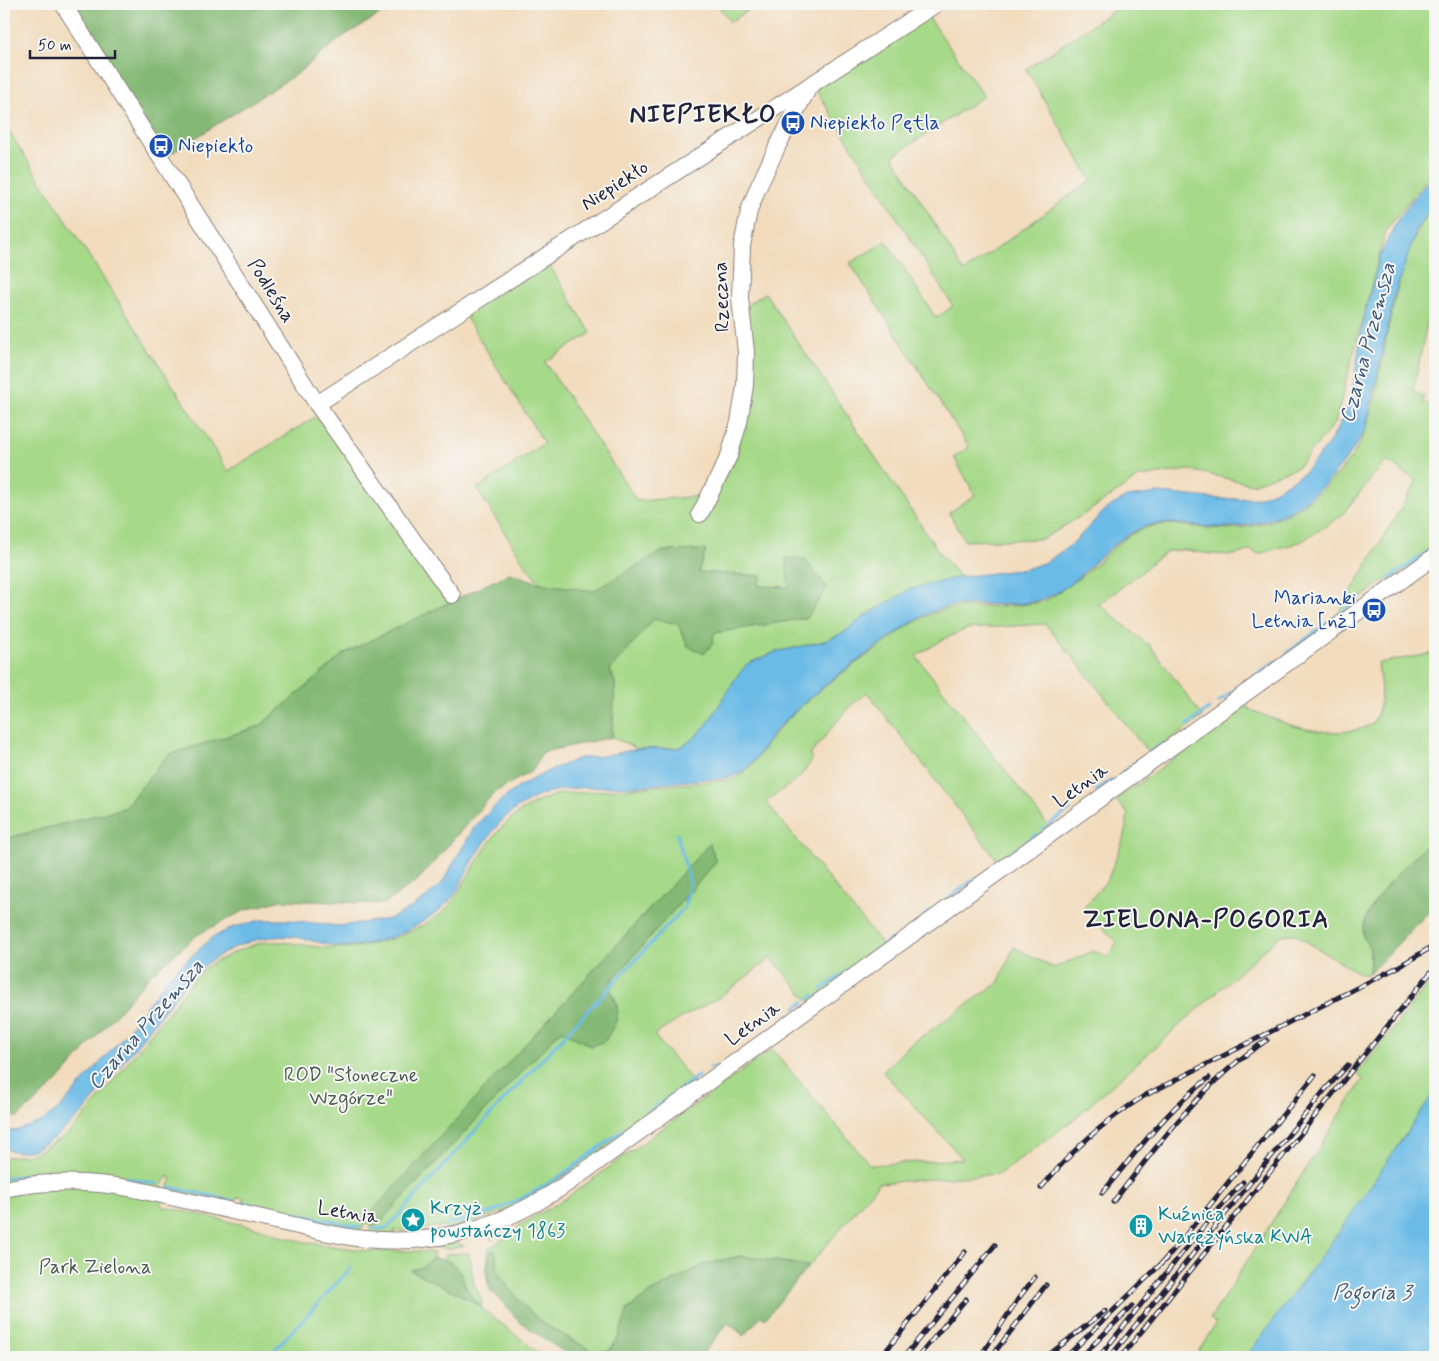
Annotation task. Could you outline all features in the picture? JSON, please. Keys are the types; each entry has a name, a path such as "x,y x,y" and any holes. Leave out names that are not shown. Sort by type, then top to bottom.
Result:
{"street":[{"name":"Podleśna","path":"63,4 317,404 452,595"},
{"name":"Niepiekło","path":"317,404 936,4"},
{"name":"Rzeczna","path":"700,514 729,456 739,422 745,386 746,352 740,290 742,246 749,211 756,190 810,84"},
{"name":"Letnia","path":"4,1189 40,1183 63,1182 121,1186 328,1232 377,1240 407,1240 447,1235 477,1229 517,1214 547,1198 578,1176 1435,556"}],"green space":[{"path":"70,4 398,4 342,37 298,73 167,156"},
{"path":"717,4 757,4 730,22"},
{"path":"1113,4 1435,4 1435,169 1386,230 1335,423 1298,467 1252,484 1189,470 1139,477 1043,539 965,541 949,513 975,495 954,457 969,447 850,263 886,241 936,318 953,306 814,87 928,16 984,96 893,156 964,272 1091,180 1026,69 1116,9"},
{"path":"4,124 228,471 315,417 336,437 450,603 345,653 260,726 168,755 124,808 4,839"},
{"path":"1435,203 1435,304 1431,304 1413,391 1424,397 1422,401 1435,409 1435,549 1388,583 1385,580 1358,600 1360,603 1342,617 1339,612 1417,481 1386,461 1340,517 1300,542 1258,554 1251,550 1235,555 1185,550 1168,551 1153,561 1143,571 1099,604 1148,643 1203,717 1150,755 1045,624 967,629 944,639 916,656 1050,828 1000,864 867,692 847,709 810,755 813,759 800,777 766,802 885,948 810,1002 771,958 720,997 654,1035 696,1085 521,1206 447,1230 446,1226 415,1230 413,1218 411,1219 412,1231 394,1231 394,1235 371,1233 370,1230 372,1225 376,1226 561,1030 591,1046 618,1005 608,985 716,862 363,1222 366,1223 359,1232 243,1205 244,1198 237,1197 233,1205 167,1189 172,1179 168,1176 161,1186 165,1188 162,1206 262,1229 280,1236 310,1243 370,1251 434,1253 433,1258 422,1267 411,1270 469,1299 480,1307 466,1287 457,1268 445,1260 446,1254 469,1253 474,1284 482,1301 481,1308 544,1357 4,1357 4,1157 33,1154 65,1136 84,1117 204,969 233,953 260,943 284,942 328,948 363,946 388,940 412,931 439,916 448,907 493,838 513,817 526,808 559,794 732,780 752,764 776,732 812,696 918,620 946,609 1007,606 1044,601 1085,574 1115,546 1130,535 1148,527 1170,524 1229,529 1250,527 1268,522 1303,504 1318,493 1347,463 1365,432 1372,409 1398,285 1413,242"},
{"path":"548,263 591,333 545,362 637,501 715,495 738,452 748,304 765,293 941,555 960,577 911,589 865,616 843,633 825,641 776,652 747,664 709,722 693,739 679,748 638,749 612,737 615,683 610,670 654,618 678,624 688,646 714,633 807,618 790,587 758,586 761,576 698,572 706,551 663,551 593,592 540,583 524,563 477,489 544,443 464,314"},
{"path":"706,550 698,572 762,576 758,586 789,587 786,558 804,559 827,587 807,618 714,633 713,643 704,654 688,646 678,624 654,619 610,670 615,683 612,737 543,752 533,770 494,793 418,880 384,904 282,900 245,910 197,935 151,974 56,1083 18,1117 4,1115 4,839 124,808 168,755 260,726 345,653 510,573 540,583 593,591 663,551"},
{"path":"1435,653 1435,837 1412,859 1363,936 1370,949 1369,974 1360,974 1294,934 1281,935 1072,1121 999,1174 879,1183 809,1266 740,1256 703,1265 650,1293 628,1309 619,1336 610,1350 594,1352 542,1323 519,1300 499,1274 495,1250 488,1280 494,1293 491,1293 487,1276 489,1248 520,1225 568,1197 772,1049 870,1165 963,1159 883,1072 908,1046 998,983 1014,947 1054,968 1093,951 1109,957 1117,942 1083,909 1108,879 1125,835 1128,814 1116,800 1247,705 1249,709 1301,728 1341,732 1367,727 1373,722 1379,708 1381,693 1378,663"},
{"path":"1435,837 1435,905 1369,974 1370,950 1363,933 1365,921 1380,895"},
{"path":"710,843 716,862 608,985 618,1013 617,1019 605,1041 591,1046 561,1030 376,1226 362,1222"},
{"path":"1435,976 1435,1357 1195,1357 1216,1323 1210,1319 1363,1079 1357,1074"},
{"path":"516,1221 498,1236 490,1240 496,1230"},
{"path":"455,1241 464,1246 449,1249 418,1245"},
{"path":"495,1250 499,1274 519,1300 542,1323 594,1352 610,1350 619,1336 628,1309 650,1293 703,1265 740,1256 809,1266 765,1319 761,1316 744,1336 728,1323 700,1357 571,1357 520,1322 494,1293 488,1280 487,1268 491,1251"},
{"path":"433,1258 452,1263 461,1273 466,1288 481,1308 469,1299 410,1270 422,1267"}],"water":[{"name":"Czarna Przemsza","path":"1435,173 1435,201 1416,231 1394,297 1366,428 1353,450 1338,469 1322,487 1304,502 1262,522 1238,526 1212,527 1161,523 1144,527 1117,543 1070,584 1057,593 1043,599 1007,605 958,605 946,607 928,614 895,634 814,694 778,728 752,763 739,774 722,779 642,786 570,789 550,792 536,797 513,811 499,824 482,847 454,895 437,912 411,929 379,941 353,946 336,946 295,937 266,938 238,946 212,960 189,979 83,1113 54,1138 33,1150 18,1152 4,1149 4,1130 15,1131 43,1121 59,1109 123,1037 170,975 212,938 231,928 261,920 289,920 339,926 390,919 426,898 442,883 475,826 500,801 520,786 548,771 580,758 638,749 679,748 693,739 709,722 735,679 747,664 776,652 825,641 843,633 865,616 911,589 960,577 1026,569 1046,562 1071,545 1106,509 1127,497 1160,493 1221,499 1258,498 1276,490 1305,472 1328,445 1343,419 1352,394 1362,326 1379,258 1397,221"},
{"name":"Pogoria 3","path":"1435,1091 1435,1357 1246,1357 1339,1232"}],"waterway":[{"path":"1388,579 1430,550"},
{"path":"1287,653 1356,602"},
{"path":"1218,702 1276,661"},
{"path":"1187,725 1209,709"},
{"path":"1150,752 1163,743"},
{"path":"1123,772 1148,754"},
{"path":"1096,791 1112,780"},
{"path":"1050,824 1070,810"},
{"path":"1043,829 1047,827"},
{"path":"374,1229 387,1228 684,908 690,884 677,834"},
{"path":"1026,842 1037,834"},
{"path":"999,861 1019,847"},
{"path":"951,896 977,877"},
{"path":"924,916 930,911"},
{"path":"886,943 891,939"},
{"path":"822,989 883,945"},
{"path":"808,999 815,995"},
{"path":"796,1008 804,1002"},
{"path":"710,1068 716,1067"},
{"path":"447,1224 478,1217 507,1206 562,1175 698,1076"},
{"path":"4,1178 44,1173 74,1172 157,1184"},
{"path":"170,1187 234,1201"},
{"path":"245,1203 359,1227"},
{"path":"268,1357 351,1268"}],"railway":[{"path":"1041,1188 1089,1138 1115,1116 1144,1096 1398,967 1435,945"},
{"path":"1121,1357 1435,967"},
{"path":"1113,1202 1184,1114 1203,1094 1244,1056 1267,1040"},
{"path":"1110,1357 1324,1091 1348,1065"},
{"path":"1162,1263 1315,1075"},
{"path":"1102,1193 1165,1118 1193,1090 1209,1078"},
{"path":"1099,1357 1211,1217 1243,1182"},
{"path":"904,1357 995,1245"},
{"path":"881,1357 965,1252"},
{"path":"1066,1357 1166,1259"},
{"path":"980,1357 1018,1299 1035,1277"},
{"path":"991,1357 1046,1285"},
{"path":"918,1357 966,1299"},
{"path":"1081,1357 1132,1306"},
{"path":"1046,1357 1105,1311"}],"place":[{"name":"Niepiekło Pętla","path":"793,123"},
{"name":"Niepiekło","path":"161,146"},
{"name":"Marianki Letnia [nż]","path":"1374,610"},
{"name":"Krzyż powstańczy 1863","path":"413,1220"},
{"name":"Kuźnica Warężyńska KWA","path":"1141,1226"}],"district":[{"name":"NIEPIEKŁO","path":"703,115"},
{"name":"ZIELONA-POGORIA","path":"1206,920"}],"park label":[{"name":"ROD \"Słoneczne Wzgórze\"","path":"351,1086"},
{"name":"Park Zielona","path":"95,1267"}]}
